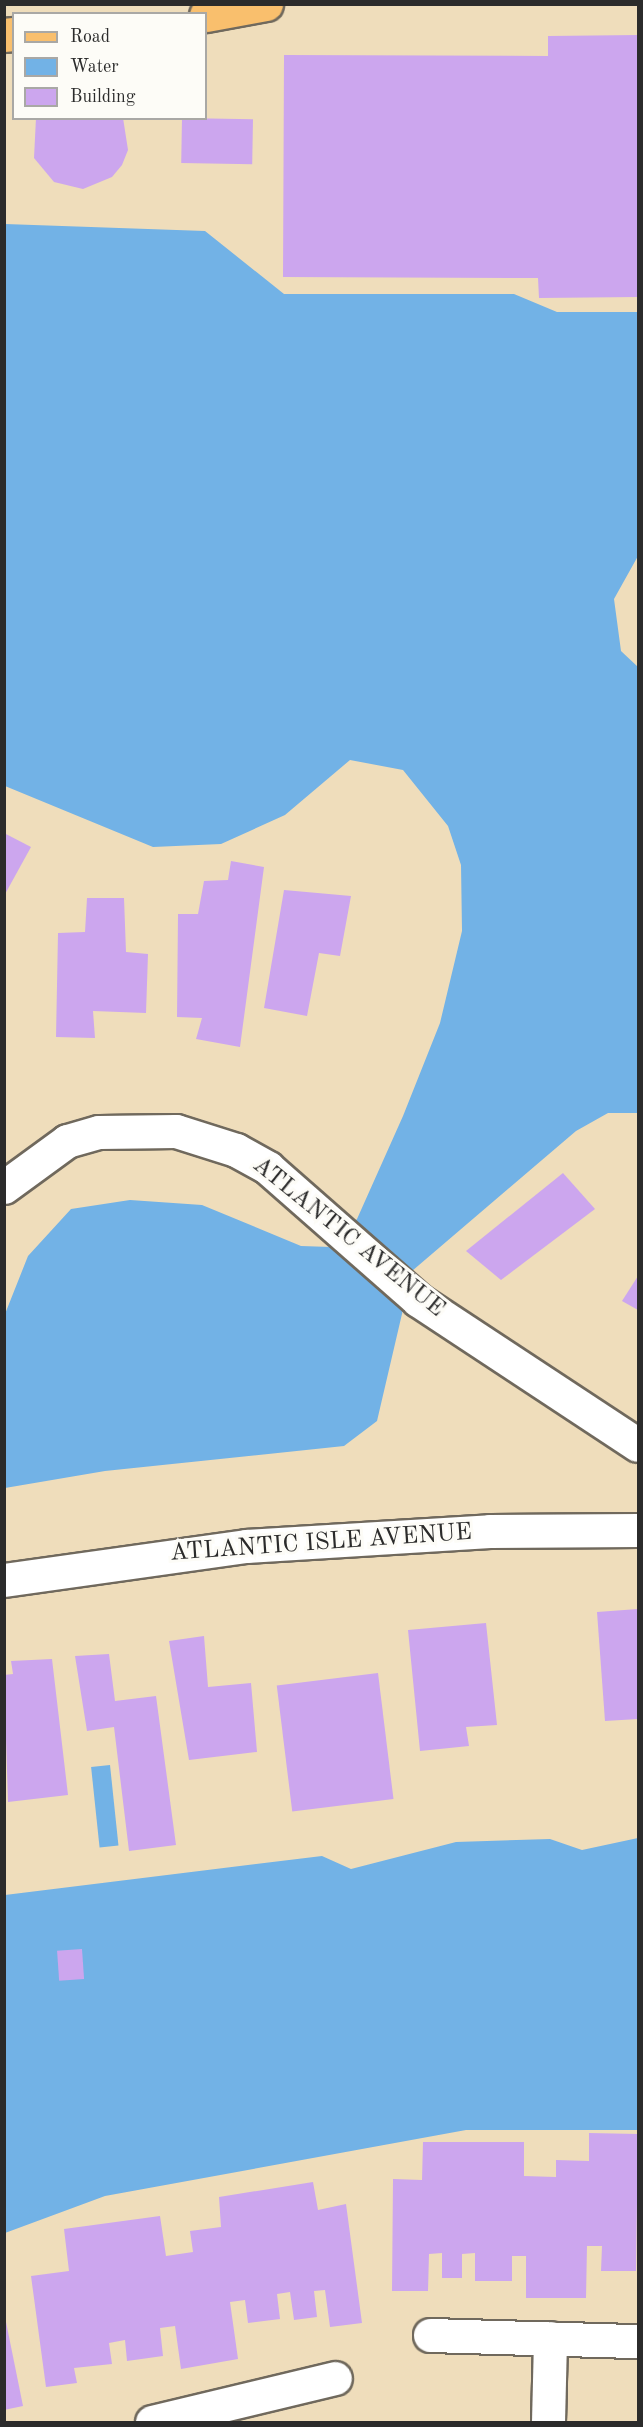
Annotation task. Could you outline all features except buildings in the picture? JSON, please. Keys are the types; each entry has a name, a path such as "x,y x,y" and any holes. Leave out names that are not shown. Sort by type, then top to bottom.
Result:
{"main road":[{"path":"207,15 266,4"}],"street":[{"name":"ATLANTIC AVENUE","path":"4,1187 67,1142 99,1132 176,1131 236,1150 268,1168 334,1222 418,1300 639,1445"},
{"name":"ATLANTIC ISLE AVENUE","path":"4,1580 269,1545 490,1531 639,1530"},
{"path":"430,2335 639,2341"},
{"path":"533,2422 549,2422 550,2338"},
{"path":"152,2422 212,2415 335,2378"}],"water":[{"path":"5,224 205,231 284,294 514,294 557,312 638,312 638,556 614,599 621,651 638,667 638,1113 608,1113 576,1131 412,1271 377,1421 344,1446 105,1471 5,1488 5,1314 28,1256 71,1209 130,1200 202,1205 301,1246 331,1247 357,1219 403,1116 440,1023 462,931 461,865 448,826 403,770 350,760 285,815 221,844 153,847 5,786"},
{"path":"110,1765 118,1846 100,1848 91,1767"},
{"path":"638,1838 638,2130 466,2130 105,2196 5,2233 5,1895 322,1856 351,1869 456,1842 550,1839 582,1850"}]}
